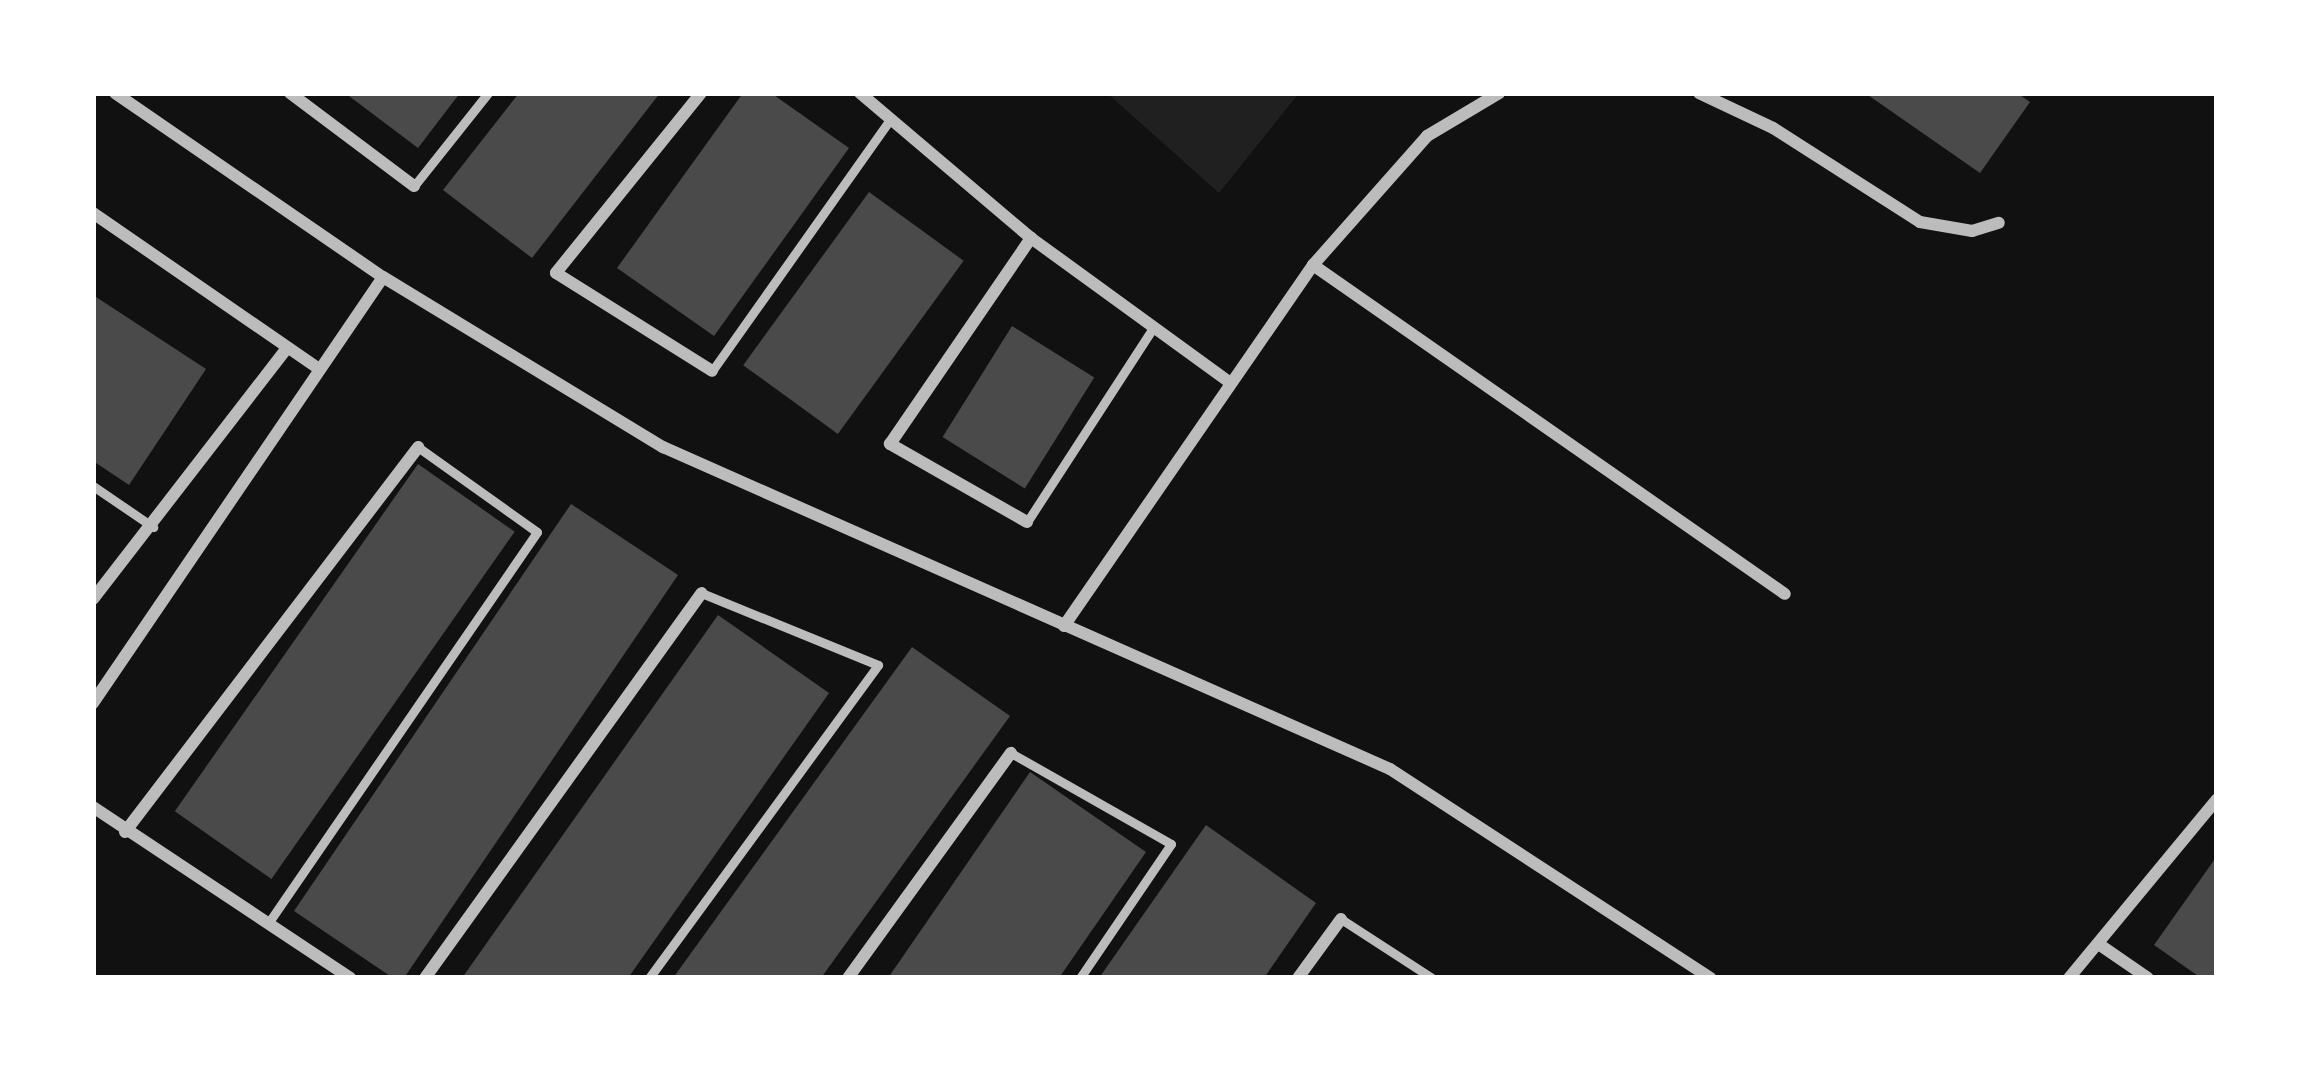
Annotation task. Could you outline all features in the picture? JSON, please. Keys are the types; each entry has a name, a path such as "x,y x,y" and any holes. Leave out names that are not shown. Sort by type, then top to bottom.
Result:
{"street":[{"path":"115,93 383,278 717,476 1390,769 1711,978"},
{"path":"290,93 414,186"},
{"path":"700,93 556,273 712,370"},
{"path":"860,93 1031,238 1228,382"},
{"path":"1064,626 1313,265 1427,136 1499,93"},
{"path":"1699,93 1773,128 1920,222 1972,231 1999,223"},
{"path":"93,213 320,369"},
{"path":"1027,521 890,444 1031,238"},
{"path":"1313,265 1784,594"},
{"path":"93,704 383,278"},
{"path":"93,599 154,527 286,349"},
{"path":"125,832 418,447"},
{"path":"424,978 702,593"},
{"path":"848,978 1011,753"},
{"path":"2069,978 2216,801"},
{"path":"93,807 350,978"},
{"path":"1298,978 1341,919"},
{"path":"2100,945 2148,978"}],"lane":[{"path":"414,186 488,93"},
{"path":"712,370 890,120"},
{"path":"1027,521 1154,328"},
{"path":"268,922 537,532 418,447"},
{"path":"93,486 154,527"},
{"path":"649,978 878,665 702,593"},
{"path":"1011,753 1171,844 1080,978"},
{"path":"1341,919 1432,978"}],"shaded area":[{"path":"1107,93 1299,93 1219,193"}],"building":[{"path":"345,93 460,93 418,148"},
{"path":"519,93 660,93 532,258 443,190"},
{"path":"743,93 771,93 849,148 714,336 617,268"},
{"path":"1865,93 2017,93 2030,102 1980,173"},
{"path":"869,192 964,261 838,434 743,365"},
{"path":"93,295 206,369 129,485 93,461"},
{"path":"1012,326 1094,377 1025,488 943,437"},
{"path":"418,464 515,532 271,879 175,811"},
{"path":"571,504 678,575 404,978 393,978 294,911"},
{"path":"718,615 829,693 628,978 462,978"},
{"path":"912,647 1010,716 821,978 673,978"},
{"path":"1030,772 1146,852 1059,978 888,978"},
{"path":"1206,825 1316,903 1264,978 1099,978"},
{"path":"2217,856 2217,978 2201,978 2154,945"}]}
